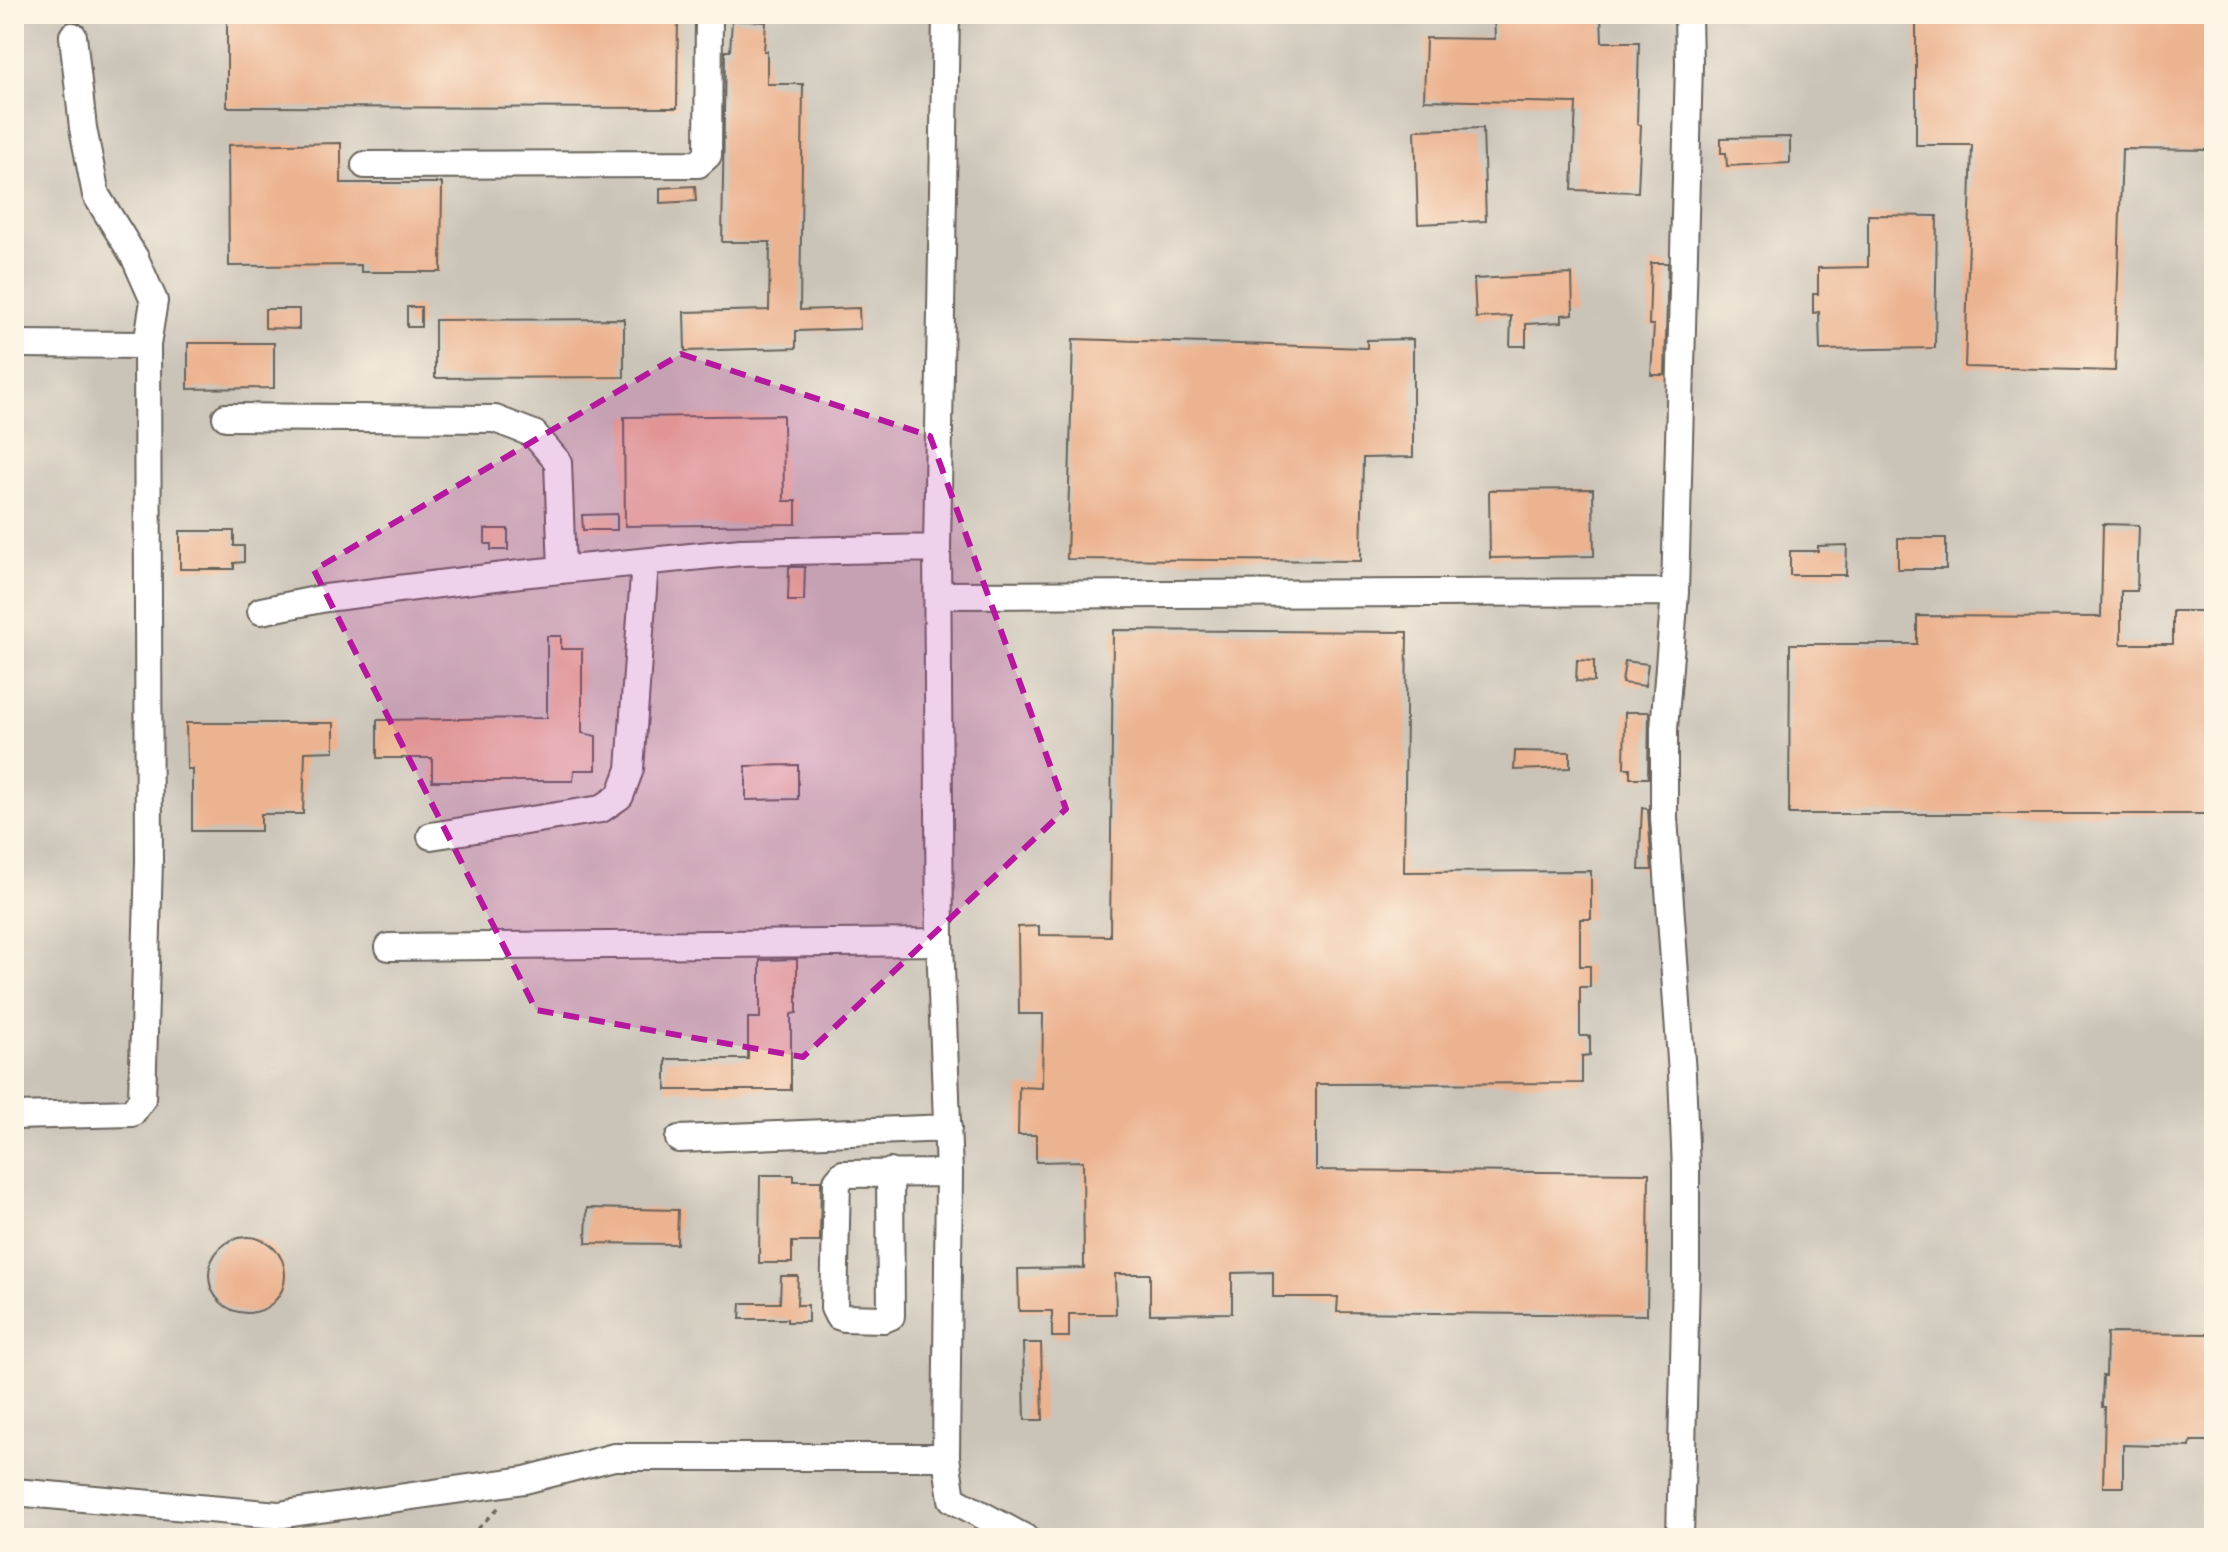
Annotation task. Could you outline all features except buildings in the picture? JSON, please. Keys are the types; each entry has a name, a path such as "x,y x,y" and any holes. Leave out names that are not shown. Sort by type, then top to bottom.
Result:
{"street":[{"path":"365,165 698,164 708,155 709,14"},
{"path":"946,14 937,548 940,942 949,1173 946,1457 952,1499 1025,1538"},
{"path":"1680,1538 1686,1170 1664,818 1664,729 1675,592 1688,14"},
{"path":"14,1116 132,1113 142,1099 149,861 147,345 154,301 135,258 96,195 83,128 73,36"},
{"path":"14,344 147,345"},
{"path":"226,417 495,419 534,434 558,462 562,570"},
{"path":"261,611 326,598 741,552 937,548"},
{"path":"431,836 601,809 620,796 630,769 645,562"},
{"path":"938,595 1675,592"},
{"path":"389,947 940,942"},
{"path":"679,1139 948,1128"},
{"path":"890,1172 891,1316 884,1319 838,1316 834,1308 837,1181 843,1174 890,1172 949,1173"},
{"path":"14,1492 278,1515 525,1480 614,1457 946,1457"}],"path":[{"path":"469,1538 525,1480"}],"highlighted area":[{"path":"681,354 930,436 1066,809 803,1057 536,1010 314,570"}],"shaded area":[{"path":"14,14 2214,14 2214,1538 14,1538"}]}
